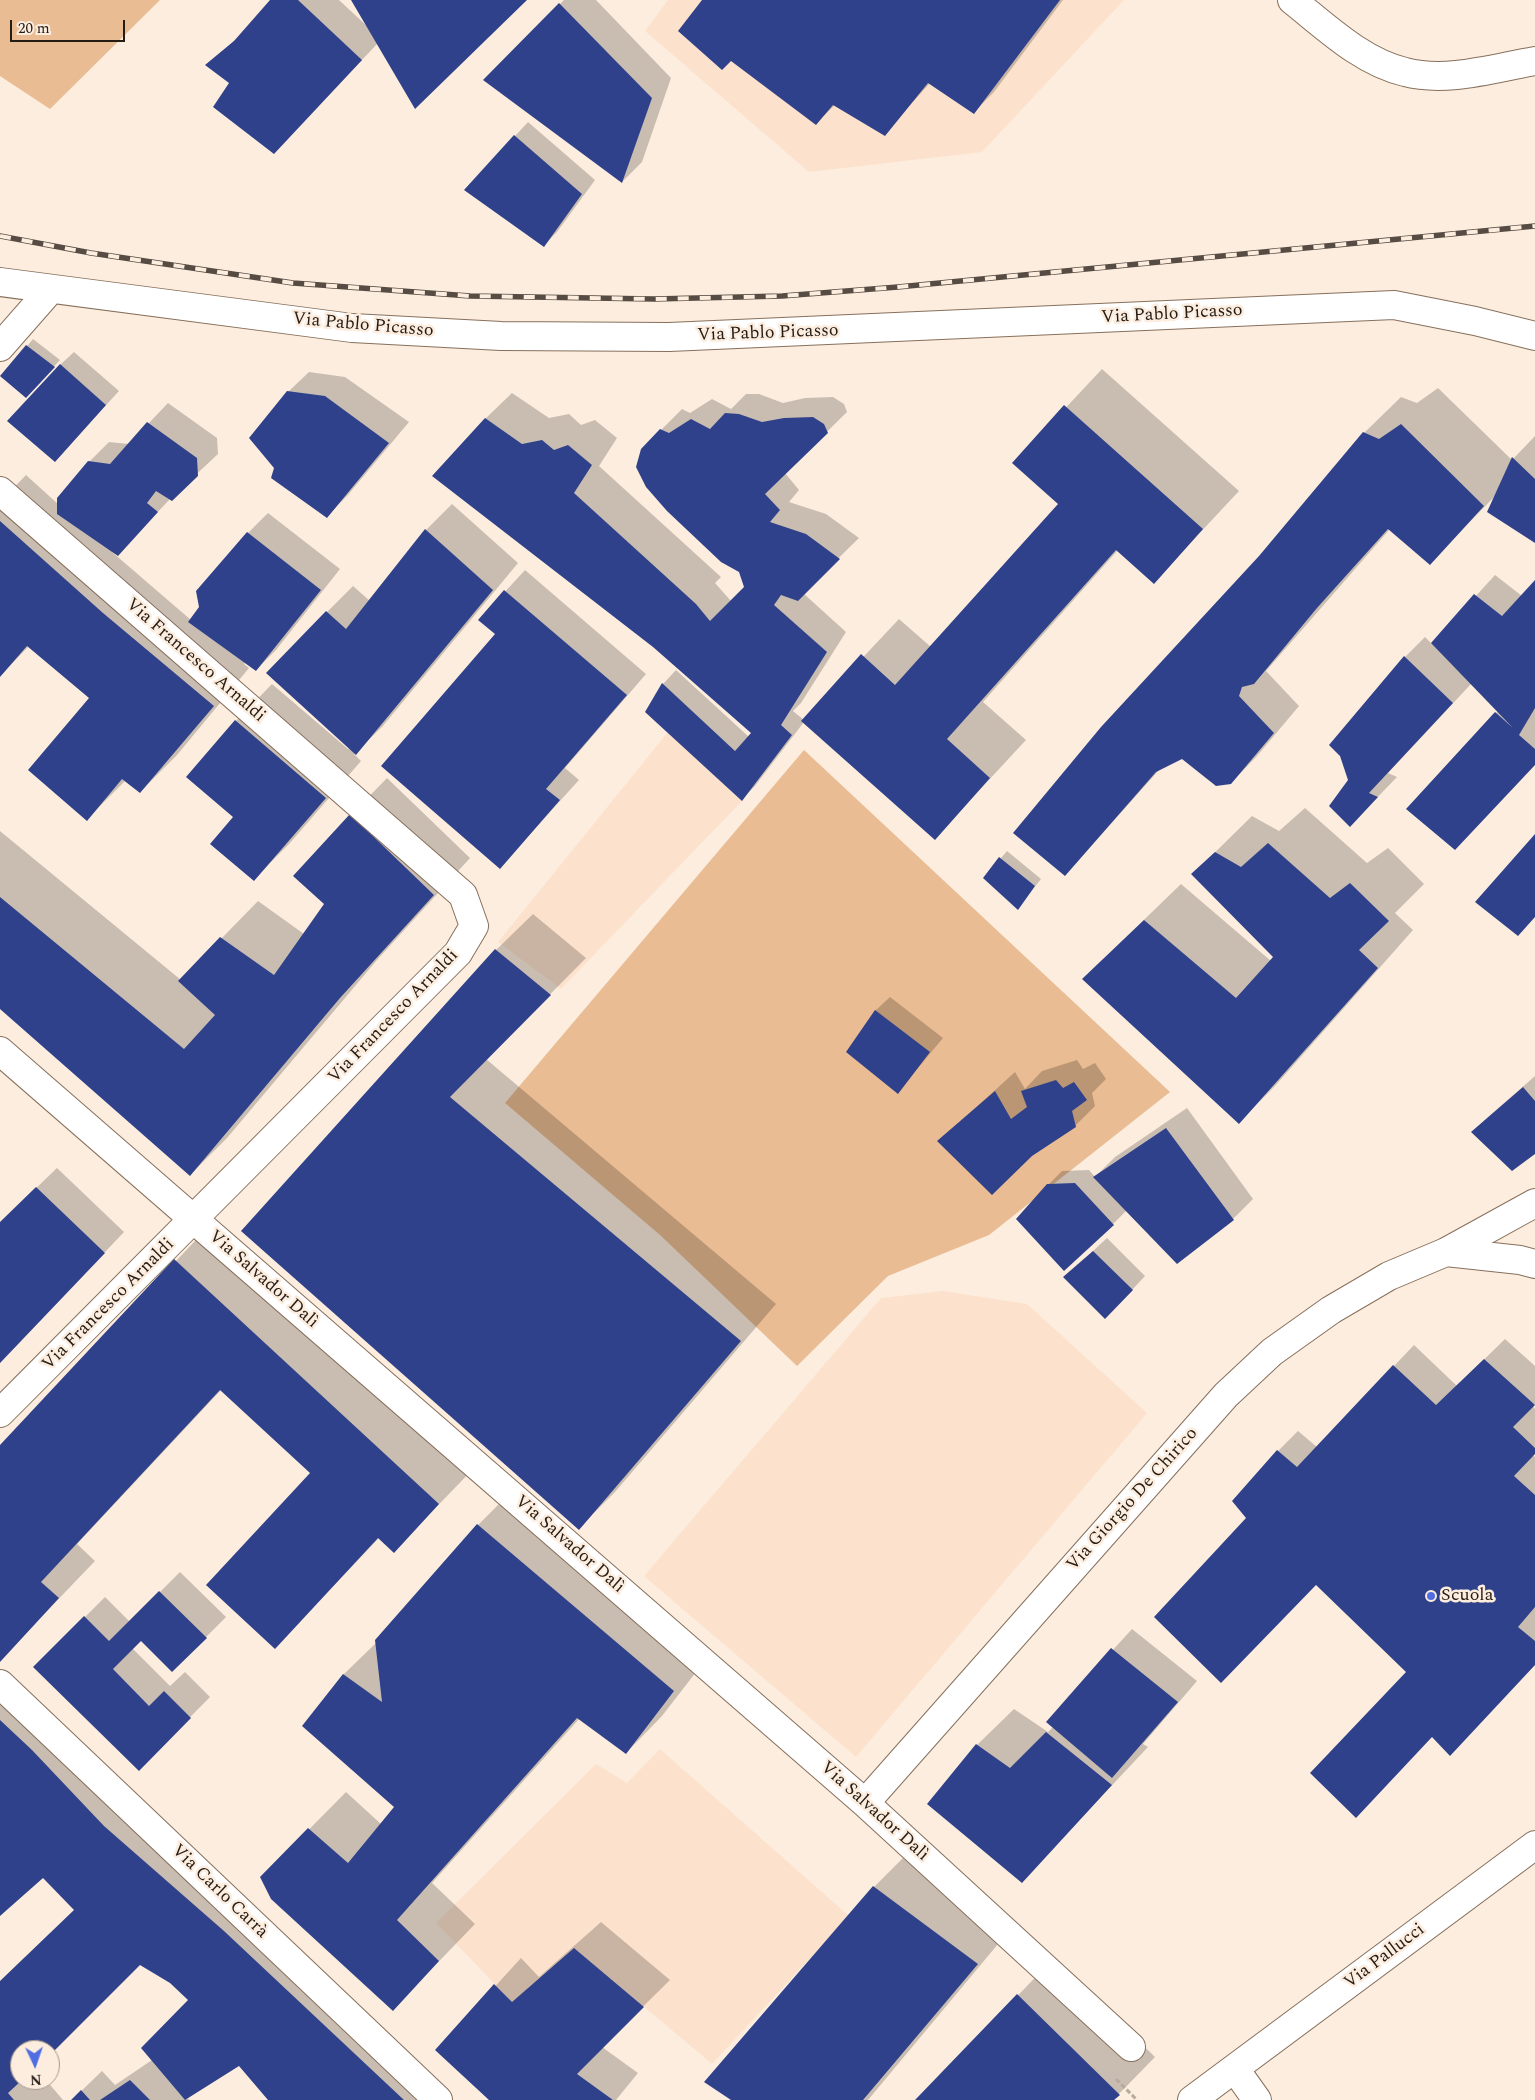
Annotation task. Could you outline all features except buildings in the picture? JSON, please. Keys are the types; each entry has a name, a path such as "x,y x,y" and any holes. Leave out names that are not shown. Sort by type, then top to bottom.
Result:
{"street":[{"path":"1292,0 1351,46 1405,72 1453,75 1535,61"},
{"name":"Via Pablo Picasso","path":"0,282 352,328 501,336 669,337 1394,305 1475,321 1535,336"},
{"path":"0,347 50,290"},
{"name":"Via Francesco Arnaldi","path":"0,490 463,895 474,926 458,953 0,1413"},
{"name":"Via Salvador Dalì","path":"0,1051 865,1803 1131,2047"},
{"name":"Via Giorgio De Chirico","path":"865,1803 1226,1395 1272,1352 1331,1310 1389,1276 1446,1252 1534,1204"},
{"name":"Via Giorgio De Chirico","path":"1446,1252 1520,1260 1535,1264"},
{"name":"Via Carlo Carrà","path":"0,1684 438,2100"},
{"name":"Via Pallucci","path":"1192,2100 1535,1845"},
{"path":"1235,2069 1258,2100"}],"path":[{"path":"1112,2076 1137,2100"}],"shaded area":[{"path":"0,0 160,0 50,109 0,76"},
{"path":"668,0 1124,0 982,152 809,172 645,31"},
{"path":"668,732 742,801 561,989 498,942"},
{"path":"804,750 1170,1092 989,1235 888,1276 797,1366 660,1235 505,1103"},
{"path":"943,1291 1027,1304 1147,1413 856,1757 644,1576 881,1298"},
{"path":"660,1749 849,1916 712,2064 574,1948 512,2002 436,1923 596,1764 627,1783"}],"railway":[{"path":"0,236 91,253 293,283 470,296 654,299 782,296 898,287 1535,226"}],"place":[{"name":"Scuola","path":"1431,1596"}]}
